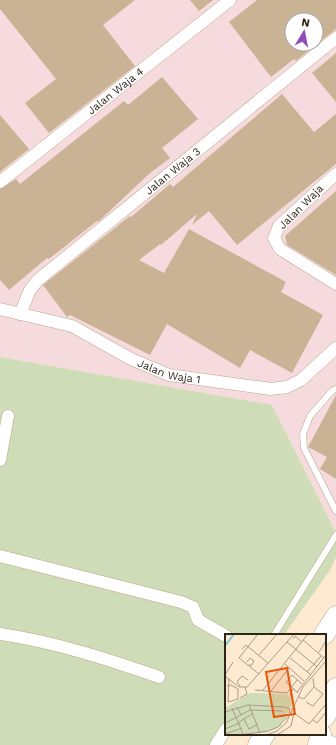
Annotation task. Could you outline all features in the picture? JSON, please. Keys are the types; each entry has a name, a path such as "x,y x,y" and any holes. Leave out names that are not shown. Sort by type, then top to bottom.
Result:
{"highway":[{"path":"325,634 336,616"},
{"path":"326,714 336,688"}],"street":[{"name":"Jalan Waja 4","path":"0,182 230,0"},
{"name":"Jalan Waja 3","path":"20,314 30,290 38,280 336,38"},
{"name":"Jalan Waja","path":"336,174 279,226 274,238 280,249 336,284"},
{"name":"Jalan Waja 1","path":"0,309 72,326 131,359 169,375 271,389 287,387 301,380 336,348"},
{"path":"0,460 8,416"},
{"path":"0,556 181,602 193,607 198,620 225,635"},
{"path":"0,634 26,638 90,654 159,677"},
{"path":"216,745 225,731"}],"lane":[{"path":"336,389 332,391 310,416 303,434 304,448 336,511"},
{"path":"275,634 336,535"}],"shaded area":[{"path":"0,0 336,0 336,533 272,405 0,357"}],"green space":[{"path":"0,357 272,405 336,533 336,557 330,570 285,634 225,634 225,722 210,745 0,745"}],"building":[{"path":"0,0 135,0 103,25 135,66 49,133 25,103 56,79 0,9"},
{"path":"190,0 213,0 199,11"},
{"path":"257,0 336,0 336,29 324,39 324,12 284,12 284,52 307,52 296,61 294,59 271,77 229,22"},
{"path":"336,53 336,102 312,73"},
{"path":"162,77 198,119 162,148 170,158 149,174 98,222 97,221 49,259 47,258 9,290 0,280 0,189 16,179 20,184 124,101 128,105"},
{"path":"282,94 314,132 336,114 336,164 237,245 209,211 192,225 197,214 161,245 160,244 139,260 164,273 189,229 286,282 281,292 323,315 292,373 250,350 240,368 167,324 150,355 70,315 67,317 43,285 130,216 131,217 170,184 173,187"},
{"path":"0,115 29,149 0,172"},
{"path":"336,191 336,275 287,245 285,236"},
{"path":"336,395 336,479 320,469 327,457 308,447"}]}
